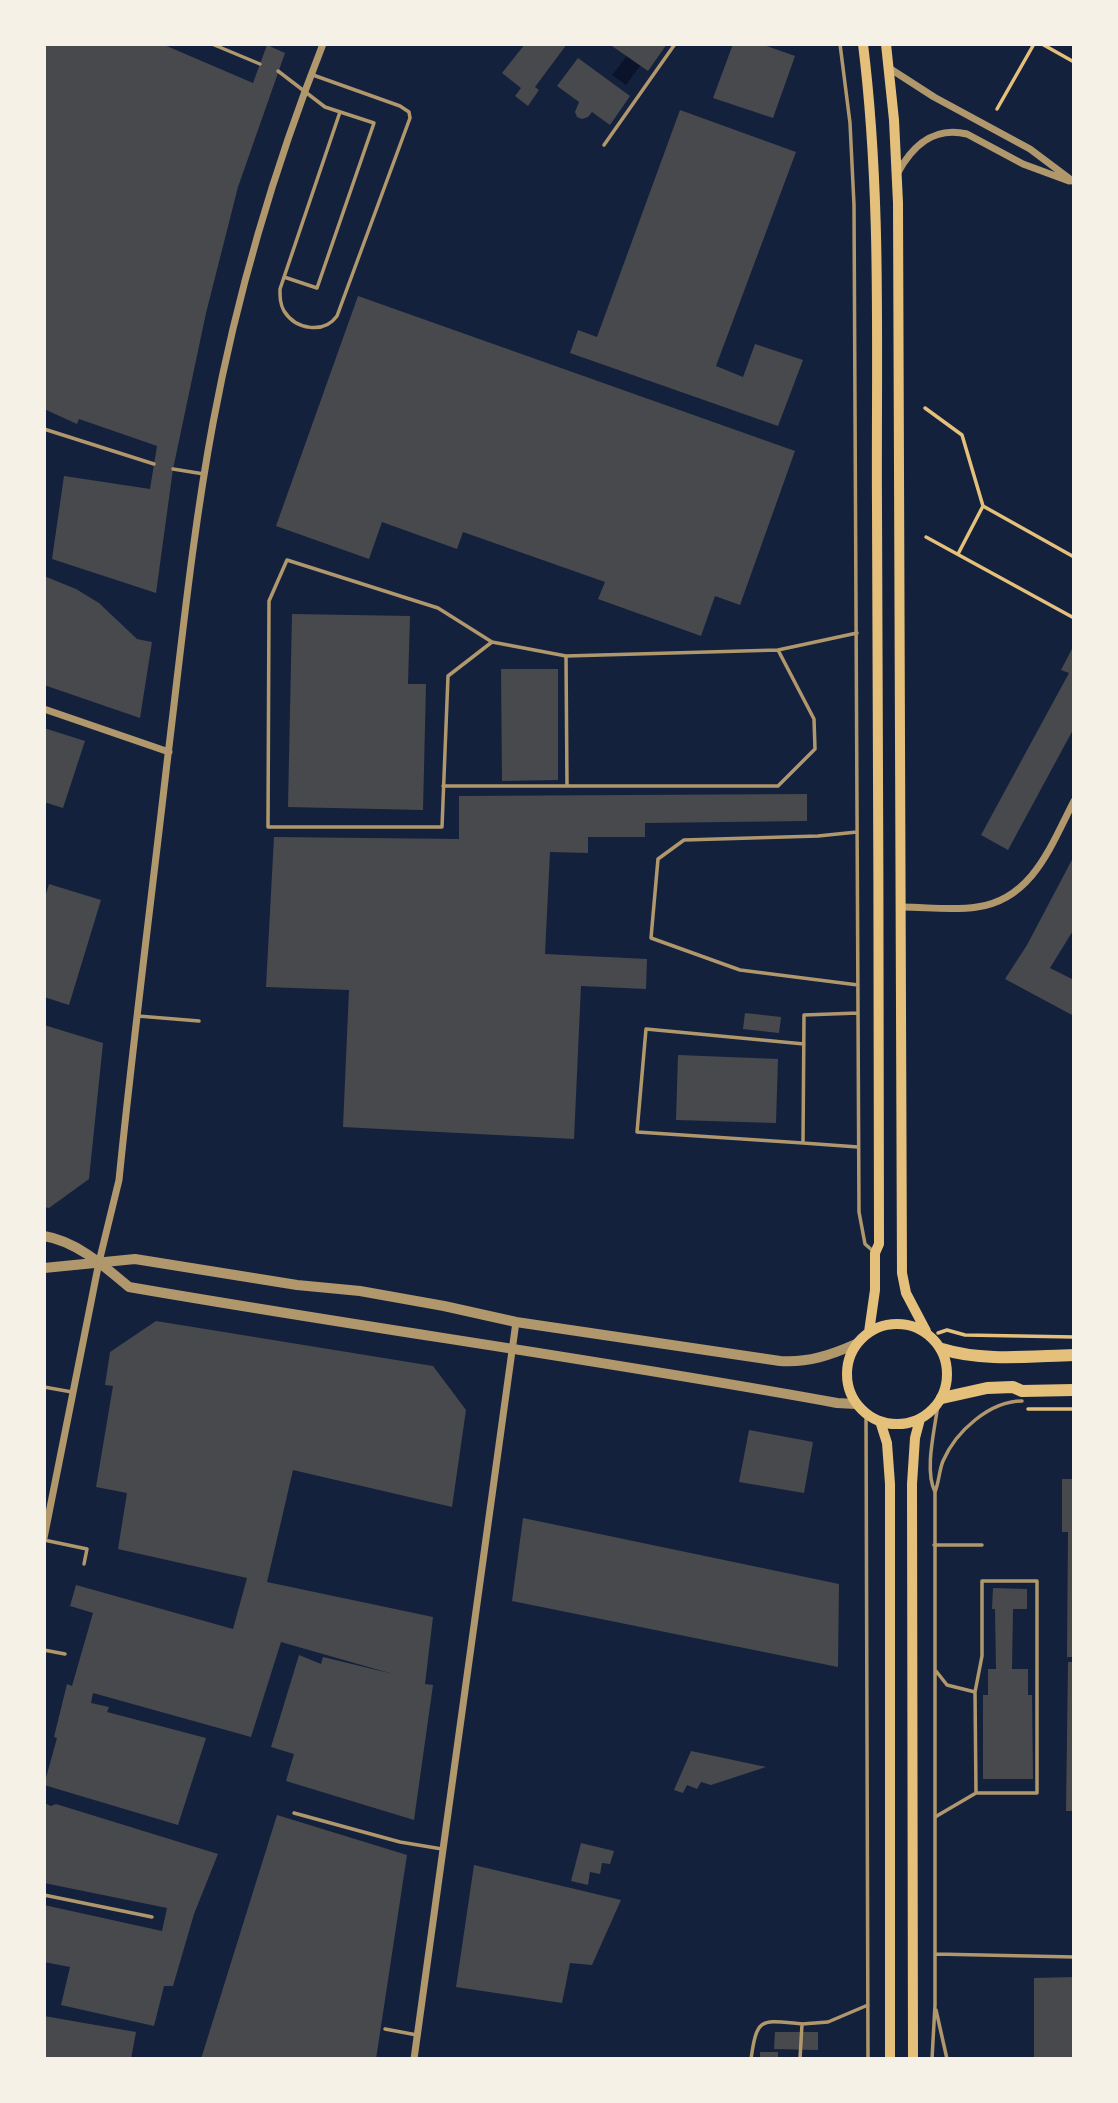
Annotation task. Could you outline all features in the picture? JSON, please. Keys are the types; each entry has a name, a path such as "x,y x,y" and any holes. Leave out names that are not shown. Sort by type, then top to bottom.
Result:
{"main road":[{"path":"863,44 871,122 875,218 879,1244 875,1253 875,1290 869,1332"},
{"path":"886,44 897,175 902,1273 906,1293 926,1331 942,1349 948,1365 940,1401"},
{"path":"926,1331 898,1323 883,1325 869,1332 856,1344 849,1358 849,1390 856,1404 866,1414 880,1421 907,1424 920,1419 940,1401 987,1388 1013,1387 1023,1391 1074,1390"},
{"path":"942,1349 981,1356 1074,1355"},
{"path":"913,2059 912,1484 915,1438 920,1419"},
{"path":"880,1421 887,1443 890,1484 890,2059"}],"street":[{"path":"44,1539 99,1262 119,1180 204,474 232,331 262,222 323,44"},
{"path":"889,68 934,97 1030,149 1074,183"},
{"path":"897,175 905,159 924,139 948,131 957,131 1023,164 1074,183"},
{"path":"44,709 169,752"},
{"path":"902,907 977,907 1008,898 1036,873 1074,801"},
{"path":"44,1236 58,1238 99,1262 129,1287 856,1404"},
{"path":"44,1268 135,1259 296,1285 360,1291 516,1322 789,1362 822,1357 856,1344"},
{"path":"414,2059 516,1322"}],"lane":[{"path":"212,44 260,64"},
{"path":"604,145 675,44"},
{"path":"840,44 849,122 854,205 860,1222 865,1244 875,1253"},
{"path":"278,72 325,107 374,123 317,288 284,276"},
{"path":"311,74 400,106 409,112 410,118 337,316 331,324 314,329 291,318 285,312 280,289 340,112"},
{"path":"44,429 154,464"},
{"path":"173,469 204,474"},
{"path":"492,642 448,676 442,827 268,827 269,601 286,560 438,608 492,642 566,656 778,650 857,633"},
{"path":"443,786 778,786 815,749 814,719 778,650"},
{"path":"566,656 567,786"},
{"path":"857,832 818,836 684,840 658,859 651,938 740,970 858,985"},
{"path":"803,1143 804,1015 858,1013"},
{"path":"137,1016 199,1021"},
{"path":"804,1044 646,1029 637,1132 858,1147"},
{"path":"44,1387 74,1392"},
{"path":"935,1492 930,1483 931,1451 940,1401"},
{"path":"932,2059 935,2005 935,1492 943,1462 960,1435 998,1405 1022,1401"},
{"path":"866,1414 868,2059"},
{"path":"44,1539 87,1549 84,1564"},
{"path":"934,1545 982,1545"},
{"path":"935,1817 976,1793 1037,1793 1037,1581 982,1581 982,1656 975,1692 976,1793"},
{"path":"44,1650 65,1654"},
{"path":"934,1669 947,1685 975,1692"},
{"path":"294,1813 400,1842 442,1849"},
{"path":"44,1895 152,1917"},
{"path":"935,1954 1074,1957"},
{"path":"935,2005 947,2059"},
{"path":"751,2059 759,2026 774,2021 802,2024 828,2022 868,2006"},
{"path":"800,2059 802,2024"},
{"path":"385,2029 417,2035"}],"path":[{"path":"997,109 1034,44"},
{"path":"1042,44 1074,62"},
{"path":"925,408 962,435 983,506 958,554"},
{"path":"983,506 1074,557"},
{"path":"926,537 1074,616"},
{"path":"947,1330 965,1335 1074,1336"},
{"path":"1022,1409 1074,1409"}],"water":[{"path":"630,52 643,62 626,85 612,75"}],"building":[{"path":"44,44 162,44 253,83 267,45 285,53 238,187 206,313 173,469 156,593 52,559 64,476 150,489 157,446 79,419 77,424 44,409"},
{"path":"525,44 567,44 535,87 539,90 528,106 515,96 521,88 502,73"},
{"path":"609,44 667,44 648,71"},
{"path":"733,44 761,44 795,56 773,118 713,98"},
{"path":"578,58 630,96 610,125 592,112 582,119 577,117 575,112 579,102 557,86"},
{"path":"680,110 796,152 716,366 743,377 755,344 803,360 778,426 570,353 578,330 597,337"},
{"path":"358,296 795,451 740,605 715,596 701,636 598,599 605,582 463,532 457,549 382,522 369,559 276,526"},
{"path":"44,576 76,589 99,603 137,639 152,642 140,718 44,685"},
{"path":"292,614 410,616 408,684 426,684 423,810 288,807"},
{"path":"1074,645 1074,728 1008,850 981,835 1069,673 1061,670"},
{"path":"501,669 558,669 558,780 502,781"},
{"path":"44,728 85,741 63,808 44,802"},
{"path":"807,794 807,821 645,823 645,837 588,837 588,853 550,852 545,954 647,959 646,989 581,986 574,1139 343,1127 349,990 266,987 274,837 459,839 459,796"},
{"path":"1074,856 1074,929 1050,968 1074,980 1072,1015 1005,979 1027,945"},
{"path":"49,884 101,900 69,1005 44,997 44,901"},
{"path":"745,1013 781,1017 779,1033 743,1029"},
{"path":"44,1025 103,1043 89,1179 49,1208 44,1207"},
{"path":"678,1055 778,1059 776,1123 676,1120"},
{"path":"156,1321 433,1366 466,1410 452,1507 293,1470 267,1582 433,1617 425,1684 433,1685 414,1820 286,1781 294,1754 271,1747 299,1655 321,1664 323,1657 393,1674 281,1642 251,1737 93,1693 91,1703 109,1707 107,1712 206,1738 178,1825 44,1785 57,1738 54,1737 67,1684 72,1686 93,1613 70,1606 76,1585 233,1629 247,1578 118,1549 127,1493 96,1487 113,1386 105,1385 110,1352"},
{"path":"749,1430 813,1442 804,1493 739,1482"},
{"path":"1062,1479 1074,1479 1074,1657 1067,1657 1068,1532 1062,1532"},
{"path":"523,1518 839,1584 838,1667 512,1601"},
{"path":"993,1588 1027,1589 1027,1609 1013,1609 1012,1669 1028,1669 1028,1695 1032,1695 1033,1779 983,1779 983,1695 988,1695 988,1669 996,1669"},
{"path":"1068,1662 1074,1662 1074,1811 1066,1811"},
{"path":"691,1751 766,1767 711,1785 701,1782 697,1789 687,1785 683,1793 674,1790"},
{"path":"44,1803 51,1806 56,1804 218,1854 194,1914 173,1986 164,1986 154,2026 61,2005 70,1967 44,1962 44,1905 162,1931 167,1908 44,1883"},
{"path":"277,1815 407,1855 376,2059 201,2059"},
{"path":"581,1843 614,1851 610,1864 602,1863 600,1874 590,1872 588,1885 571,1881"},
{"path":"474,1865 621,1900 592,1965 570,1963 562,2003 456,1987"},
{"path":"1074,1977 1074,2059 1034,2059 1034,1978"},
{"path":"44,2016 136,2032 131,2059 44,2059"},
{"path":"775,2032 818,2032 818,2050 774,2049"},
{"path":"760,2052 778,2052 778,2059 760,2059"}]}
